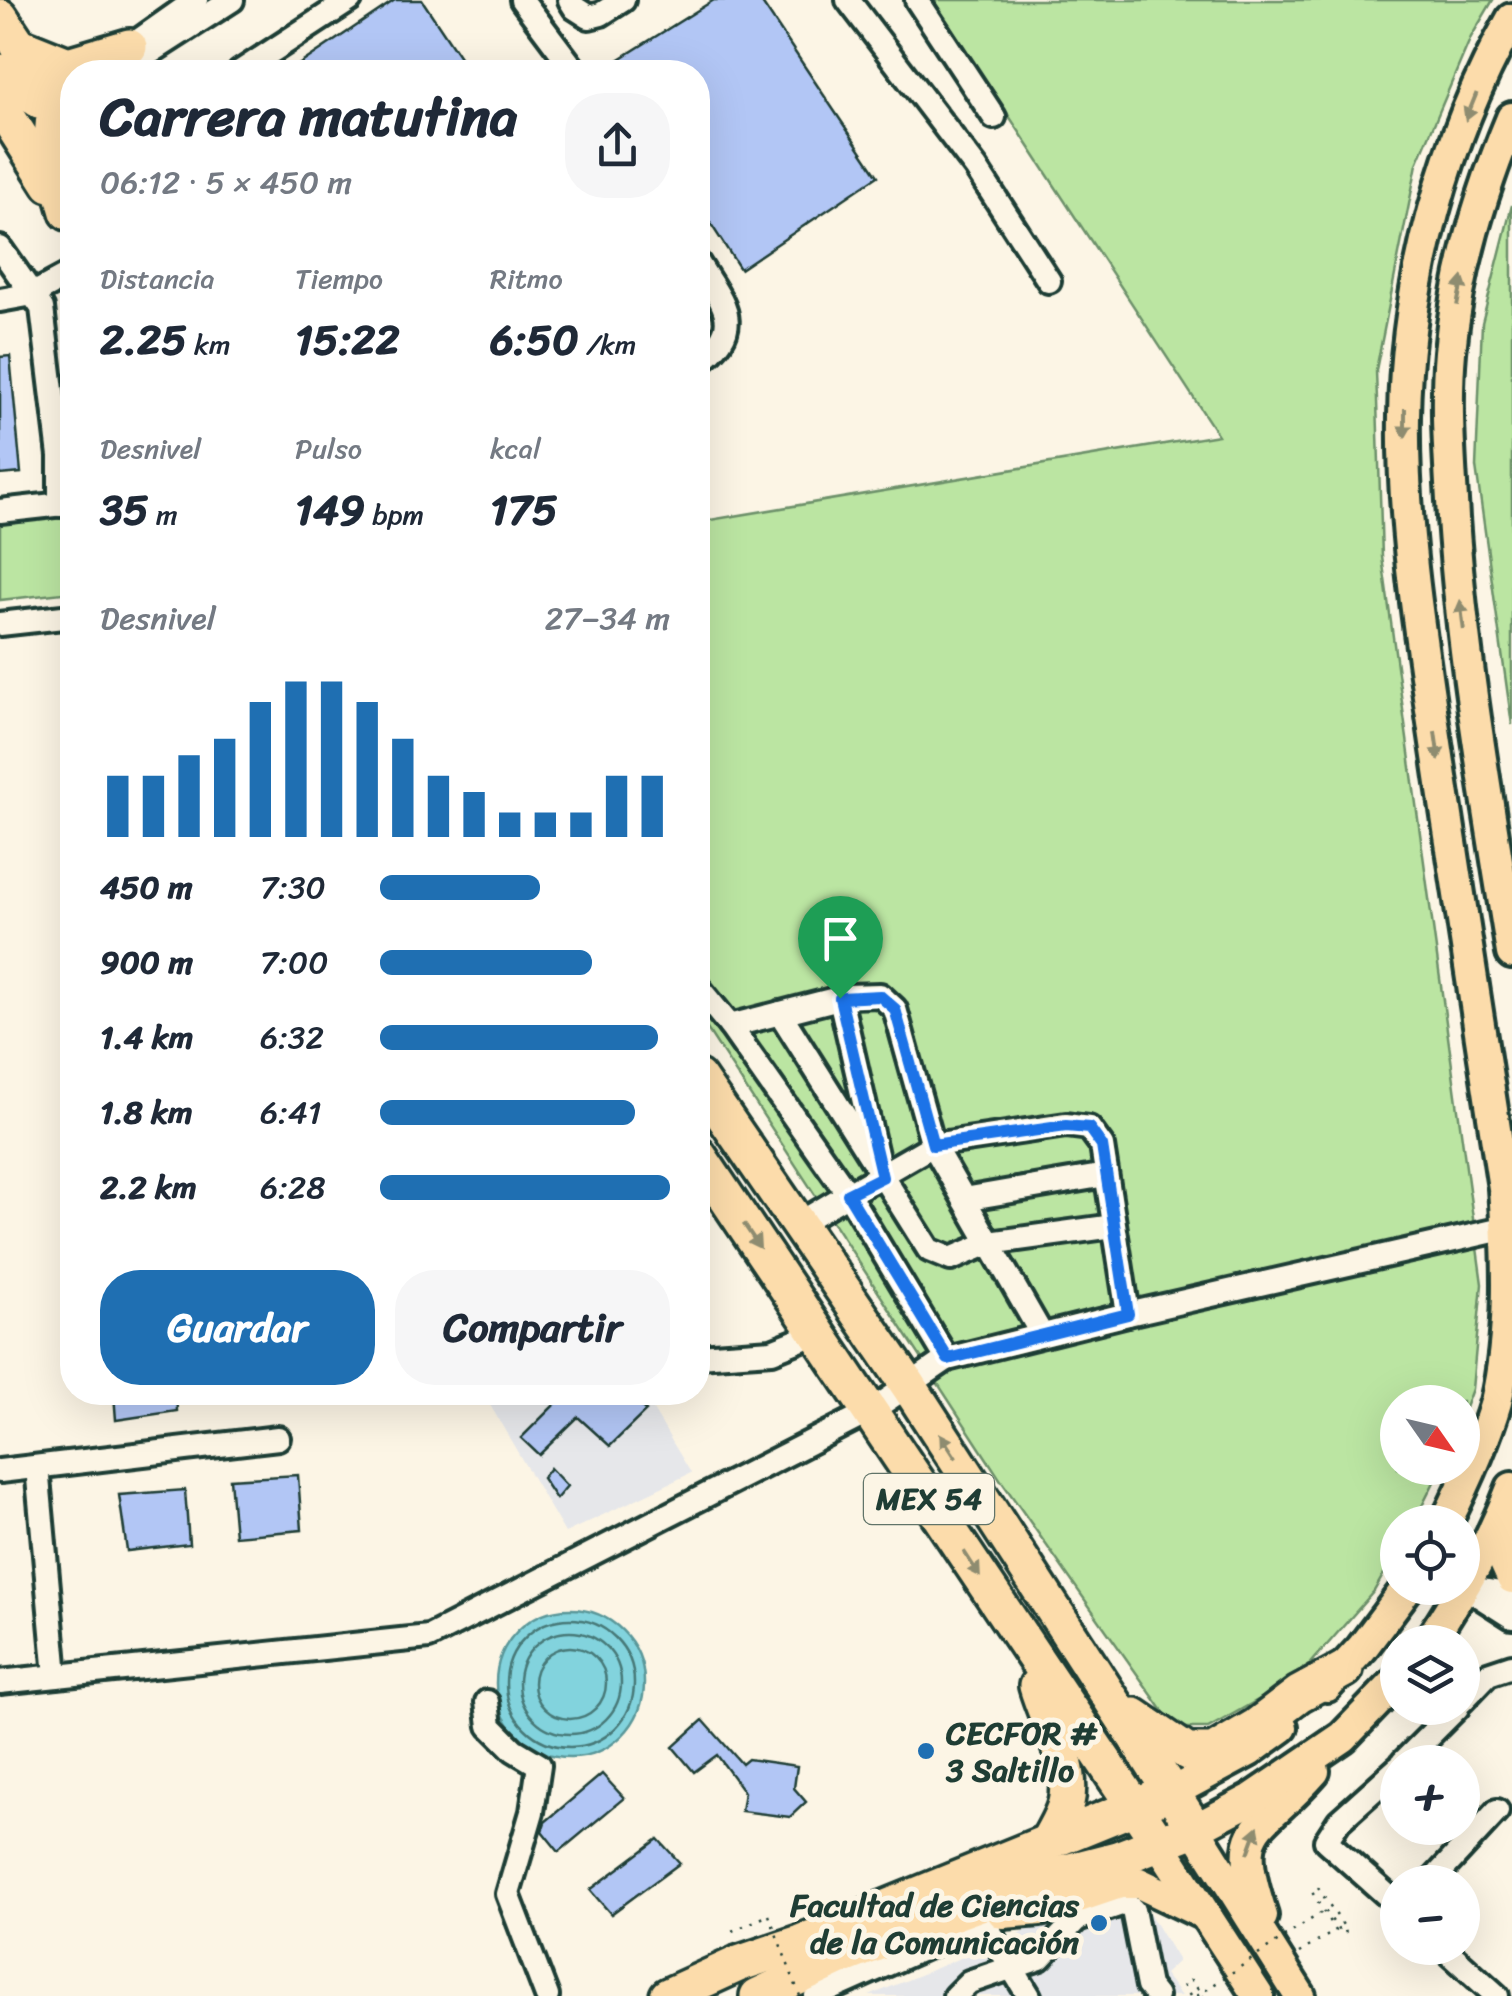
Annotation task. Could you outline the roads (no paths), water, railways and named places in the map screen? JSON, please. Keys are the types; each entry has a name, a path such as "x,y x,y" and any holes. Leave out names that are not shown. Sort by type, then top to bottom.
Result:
{"highway":[{"path":"6,45 60,62"},
{"path":"6,45 60,96"},
{"path":"0,105 60,200"},
{"path":"60,125 50,153 60,184"},
{"name":"MEX 54","path":"710,1096 909,1386 1195,1829"},
{"name":"MEX 54","path":"710,1173 1159,1843"},
{"path":"1026,1647 1066,1776 1066,1808 1049,1840"},
{"path":"1117,1704 1172,1745 1199,1754 1227,1746 1354,1659"},
{"path":"668,1996 738,1964 800,1943 1172,1793"},
{"path":"758,1996 839,1958 1025,1886 1117,1859 1195,1829"},
{"path":"710,1996 781,1962 800,1943"}],"main road":[{"path":"1473,1505 1494,1452 1495,1404 1508,1318 1510,1228 1433,721 1414,573 1404,416 1417,281 1435,212 1472,103 1512,19"},
{"path":"1512,118 1490,172 1461,283 1450,349 1446,417 1459,593 1512,954"},
{"path":"1453,1505 1495,1404"},
{"path":"1480,1555 1512,1488"},
{"path":"1500,1519 1503,1558 1512,1578"},
{"path":"1354,1659 1394,1605"},
{"path":"1172,1793 1249,1751 1293,1719 1413,1605"},
{"path":"1279,1966 1252,1887 1247,1864 1249,1841 1260,1822 1299,1788 1380,1698"},
{"path":"1195,1829 1252,1799 1343,1736"},
{"name":"MEX 54","path":"1195,1829 1300,1996"},
{"name":"MEX 54","path":"1159,1843 1258,1996"},
{"path":"994,1917 1057,1906 1120,1883 1139,1883 1206,1915"}],"street":[{"path":"125,60 196,0"},
{"path":"129,60 232,0"},
{"path":"258,60 350,0"},
{"path":"522,0 567,60"},
{"path":"570,0 588,17 623,0"},
{"path":"848,0 976,168 1049,280"},
{"path":"917,0 994,117"},
{"path":"0,248 42,308 60,456"},
{"path":"0,300 34,294 60,280"},
{"path":"710,283 729,320 721,342 710,352"},
{"path":"0,511 60,505"},
{"path":"0,624 60,617"},
{"path":"730,1026 840,998 880,996 895,1009 933,1145 1042,1335"},
{"path":"840,998 882,1177"},
{"path":"710,1002 848,1194 948,1359"},
{"path":"780,1013 929,1250 952,1259 989,1243 1114,1226"},
{"path":"798,1224 933,1145 1066,1126 1089,1128 1102,1146 1128,1314"},
{"path":"964,1198 1106,1175"},
{"path":"0,1682 429,1637 871,1411 948,1359 1510,1228"},
{"path":"710,1355 772,1350 818,1333"},
{"path":"0,1470 278,1438"},
{"path":"38,1467 56,1676"},
{"path":"1480,1589 1512,1595"},
{"path":"1480,1597 1512,1618"},
{"path":"1480,1682 1488,1674 1512,1666"},
{"path":"487,1702 490,1726 514,1750 539,1765 532,1812 508,1894 547,1996"},
{"path":"1420,1745 1440,1725"},
{"path":"1380,1784 1339,1822 1326,1841 1380,1890"},
{"path":"1447,1865 1498,1812"},
{"path":"816,1996 1096,1874 1117,1859"},
{"path":"955,1996 969,1982 1040,1958 1077,1919 1124,1903 1133,1910 1147,1993"},
{"path":"994,1917 1010,1965 1028,1996"},
{"path":"1463,1965 1497,1996"}],"water":[{"path":"570,1609 598,1615 622,1631 638,1655 644,1683 638,1711 622,1735 598,1751 570,1757 542,1751 518,1735 502,1711 496,1683 502,1655 518,1631 542,1615"}],"place":[{"name":"CECFOR # 3 Saltillo","path":"926,1751"},
{"name":"Facultad de Ciencias de la Comunicación","path":"1099,1923"}]}
